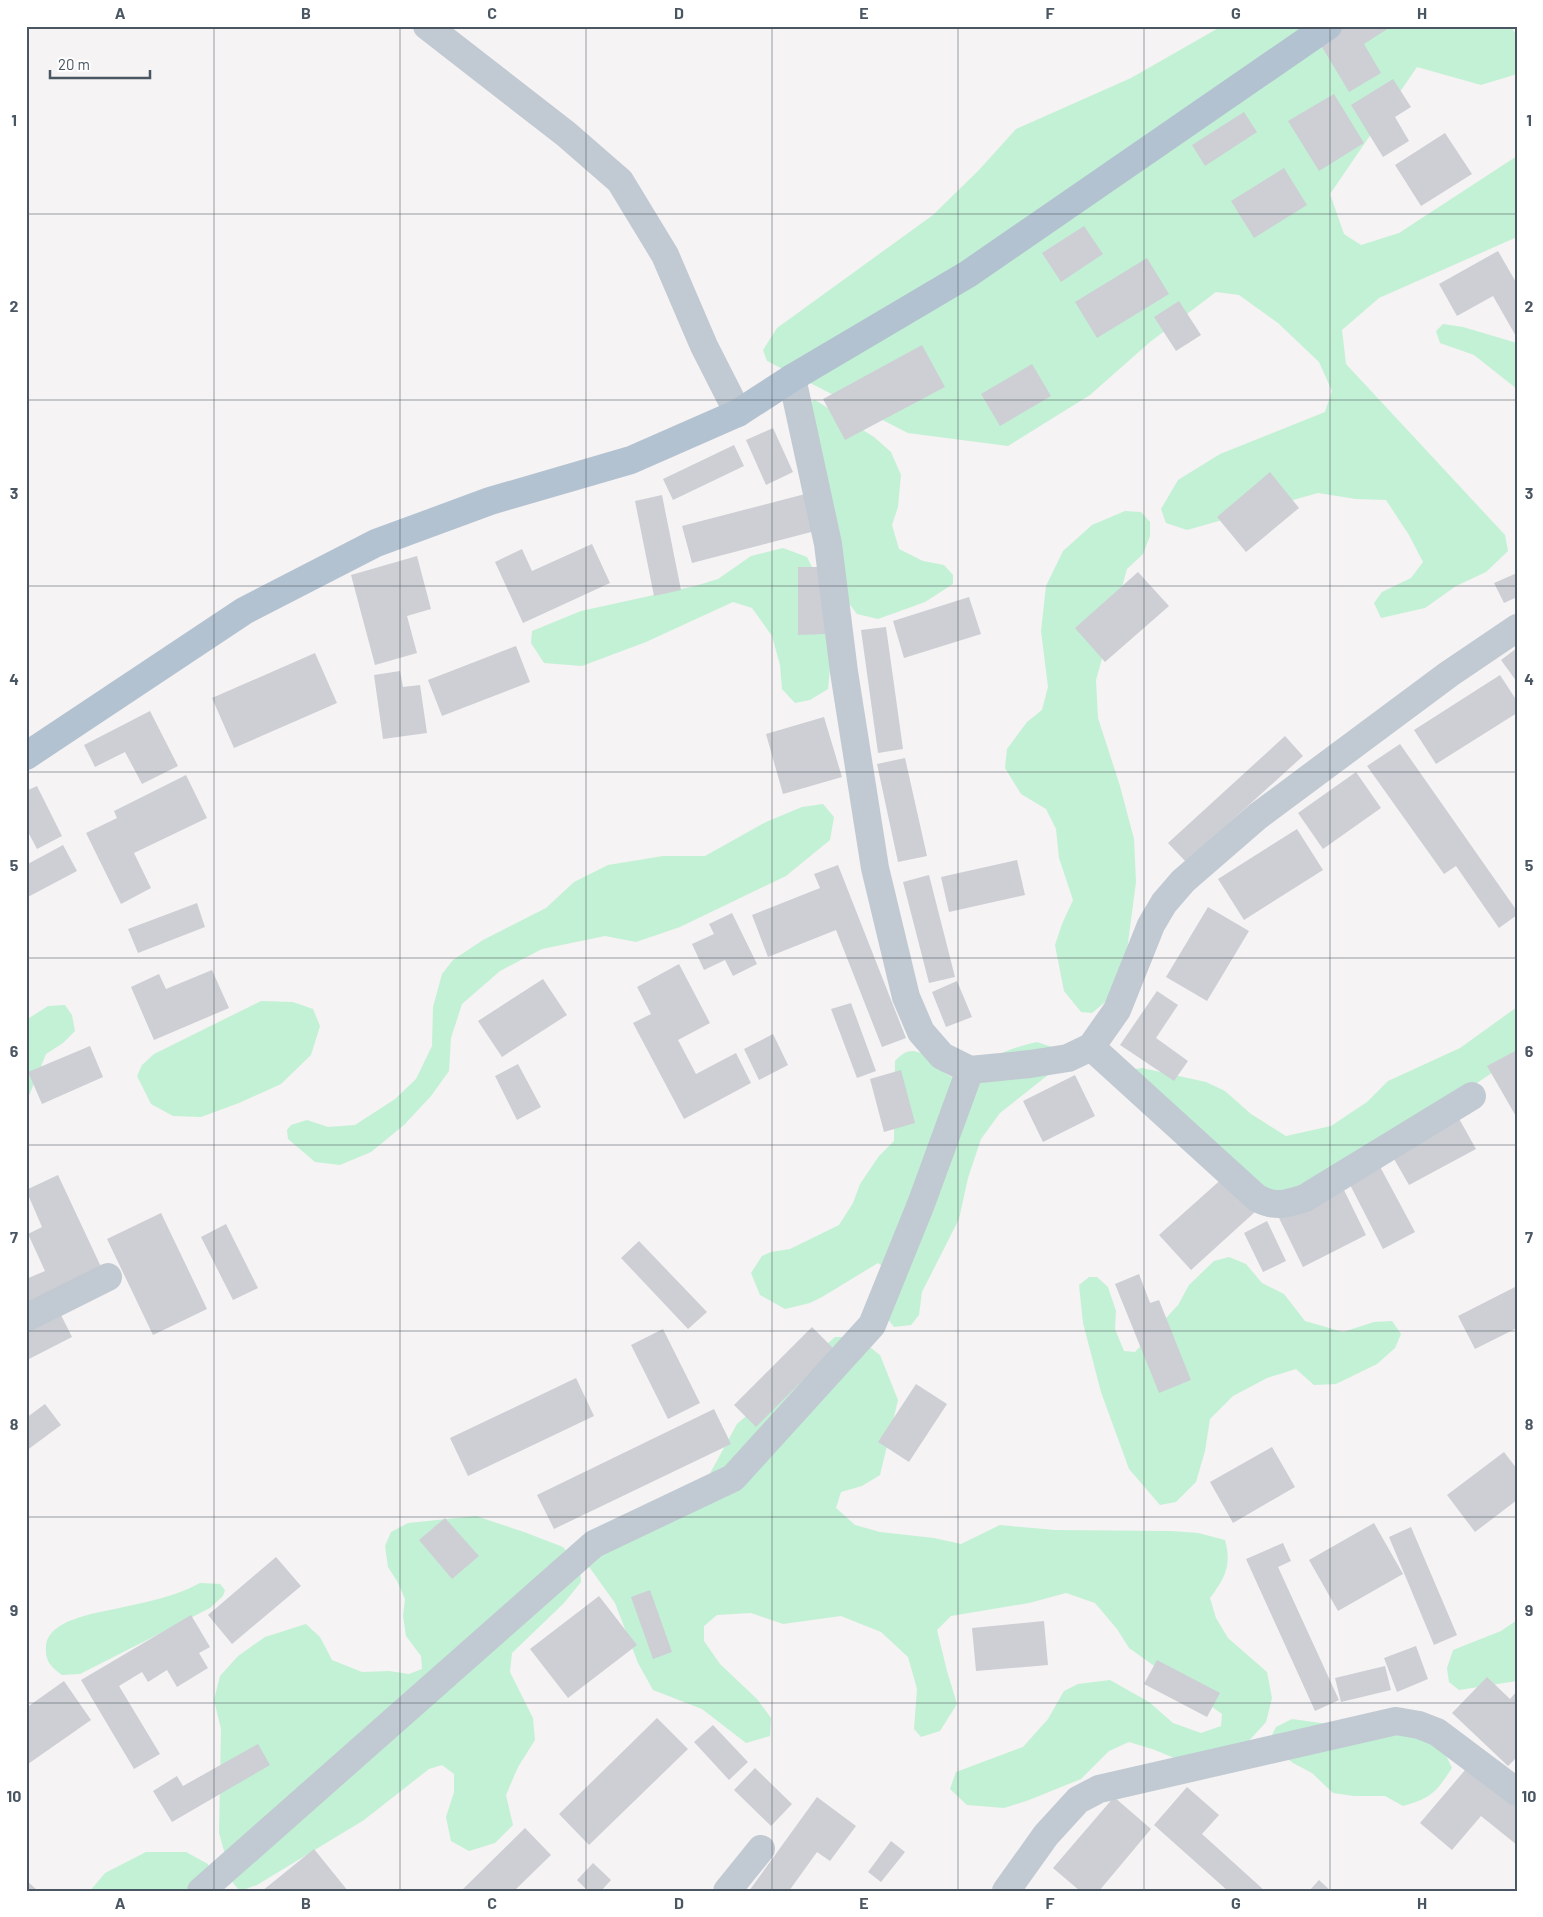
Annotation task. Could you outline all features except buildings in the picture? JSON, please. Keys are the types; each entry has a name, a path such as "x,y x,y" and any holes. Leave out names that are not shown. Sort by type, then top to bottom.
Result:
{"main road":[{"path":"26,756 244,611 376,543 490,501 631,460 738,413 792,378 968,274 1328,26"}],"street":[{"path":"427,26 566,134 620,181 665,255 704,346 738,413"},
{"path":"792,378 828,544 844,672 875,868 906,997 920,1032 942,1056 970,1070 1068,1058 1091,1047 1117,1010 1151,925 1164,902 1183,880 1258,816 1449,674 1517,628"},
{"path":"1091,1047 1257,1198 1267,1204 1279,1205 1305,1198 1472,1096"},
{"path":"201,1891 594,1544 733,1478 872,1325 921,1204 970,1070"},
{"path":"26,1318 108,1277"},
{"path":"1006,1891 1046,1835 1078,1800 1099,1789 1396,1721 1419,1725 1437,1732 1517,1792"},
{"path":"727,1891 761,1849"}],"green space":[{"path":"1222,26 1510,26 1517,35 1517,74 1481,85 1417,67 1330,194 1344,234 1361,245 1399,233 1517,156 1517,237 1379,298 1342,330 1346,364 1505,535 1508,551 1486,572 1456,586 1425,608 1381,618 1374,603 1382,592 1411,578 1423,562 1409,535 1386,500 1356,499 1318,493 1187,530 1166,523 1161,509 1178,480 1220,454 1325,412 1332,391 1319,362 1278,323 1239,295 1216,292 1150,342 1090,395 1008,446 908,433 767,361 763,350 777,328 933,215 979,170 1016,129 1131,78"},
{"path":"1443,324 1463,327 1517,343 1517,389 1474,355 1440,343 1436,331"},
{"path":"815,400 874,437 891,452 901,475 898,507 892,525 899,549 923,561 944,565 953,575 953,584 925,602 878,619 857,614 837,588 807,404"},
{"path":"1125,511 1141,512 1150,522 1150,536 1143,554 1127,569 1096,680 1098,718 1120,786 1134,839 1136,882 1124,973 1110,998 1092,1013 1081,1012 1064,991 1055,945 1073,900 1059,858 1056,829 1046,809 1021,794 1005,768 1007,749 1027,722 1042,710 1048,687 1041,631 1046,586 1063,551 1092,525"},
{"path":"783,548 807,557 835,614 828,689 810,700 795,703 782,689 780,665 772,636 752,608 733,602 646,642 582,666 544,663 531,643 532,631 581,611 695,586 718,579 751,556"},
{"path":"823,804 834,817 830,840 786,876 680,927 636,942 605,936 542,949 500,971 462,1004 451,1038 449,1071 431,1096 404,1125 371,1152 340,1165 315,1162 288,1139 287,1130 291,1125 307,1120 328,1127 355,1125 395,1099 416,1079 432,1046 433,1007 442,974 453,960 483,940 546,908 574,882 608,865 663,856 705,856 766,822 802,807"},
{"path":"261,1001 293,1002 313,1009 320,1026 311,1055 281,1084 239,1103 201,1117 173,1116 151,1104 137,1076 142,1065 154,1054"},
{"path":"65,1005 72,1015 75,1031 63,1043 46,1054 26,1103 26,1020 48,1006"},
{"path":"1517,1007 1517,1056 1471,1087 1284,1194 1240,1183 1115,1072 1142,1068 1206,1082 1225,1091 1251,1114 1286,1136 1331,1126 1367,1102 1388,1081 1460,1048"},
{"path":"1037,1042 1052,1047 1048,1075 1000,1113 981,1139 968,1178 959,1219 922,1292 919,1315 911,1325 894,1327 883,1313 886,1269 878,1263 810,1303 785,1309 760,1295 751,1273 762,1256 771,1252 790,1249 839,1225 853,1203 860,1184 879,1156 894,1141 895,1061 903,1054 916,1051 928,1058 946,1074 957,1079 995,1056 1014,1048"},
{"path":"1229,1257 1246,1264 1262,1283 1284,1294 1305,1321 1343,1332 1374,1322 1392,1321 1401,1334 1395,1348 1377,1364 1336,1384 1314,1385 1296,1369 1267,1378 1233,1396 1210,1419 1205,1451 1196,1482 1176,1502 1160,1505 1129,1469 1101,1392 1083,1323 1079,1285 1089,1277 1097,1277 1108,1287 1116,1311 1115,1329 1124,1351 1135,1352 1178,1305 1189,1285 1214,1261"},
{"path":"835,1337 850,1337 862,1341 880,1355 898,1400 880,1475 862,1486 841,1492 836,1508 855,1525 880,1532 934,1538 961,1544 1000,1525 1055,1530 1171,1531 1198,1533 1225,1540 1228,1557 1226,1571 1210,1598 1216,1618 1228,1638 1267,1672 1272,1698 1266,1722 1247,1743 1179,1760 1129,1742 1109,1751 1081,1779 1029,1800 1004,1808 967,1805 950,1789 956,1772 1023,1747 1048,1719 1064,1691 1078,1684 1110,1680 1149,1702 1173,1723 1201,1733 1221,1726 1222,1714 1129,1648 1117,1629 1095,1603 1066,1593 1029,1603 951,1616 937,1630 957,1704 940,1731 921,1737 914,1729 917,1689 908,1657 881,1632 841,1616 783,1624 751,1613 717,1615 704,1626 704,1641 720,1664 757,1699 771,1718 770,1736 746,1743 702,1709 653,1690 638,1663 615,1603 587,1564 702,1488 737,1424"},
{"path":"476,1516 563,1547 580,1569 581,1582 564,1603 512,1653 510,1672 533,1718 535,1740 518,1767 506,1795 513,1825 495,1843 469,1851 451,1841 446,1817 454,1792 454,1774 442,1765 429,1769 364,1820 257,1885 240,1891 233,1883 219,1833 221,1729 214,1700 220,1676 238,1656 265,1637 306,1624 320,1637 332,1660 362,1672 389,1671 409,1674 422,1669 421,1656 406,1636 403,1616 405,1599 388,1567 385,1546 391,1532 408,1523"},
{"path":"200,1583 220,1584 225,1590 223,1596 210,1608 80,1674 62,1675 48,1660 46,1647 49,1637 64,1624 87,1615 182,1592"},
{"path":"1517,1620 1517,1681 1459,1690 1449,1682 1447,1668 1453,1650 1501,1631"},
{"path":"1292,1719 1407,1735 1442,1747 1452,1768 1442,1783 1427,1797 1403,1806 1385,1796 1354,1796 1333,1793 1312,1773 1293,1763 1272,1746 1271,1737 1276,1727"},
{"path":"146,1852 186,1852 208,1864 214,1891 90,1891 105,1873"}]}
